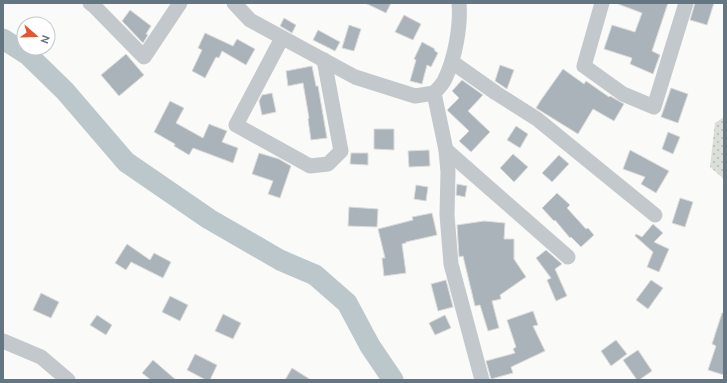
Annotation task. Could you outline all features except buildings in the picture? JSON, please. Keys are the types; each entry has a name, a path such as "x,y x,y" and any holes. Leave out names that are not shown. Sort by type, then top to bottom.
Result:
{"street":[{"path":"94,4 144,57 180,3"},
{"path":"234,3 250,20 355,77 415,96 434,93 445,80 452,62 460,18 459,3"},
{"path":"602,3 584,66 623,94 654,107 686,3"},
{"path":"282,38 236,125 310,166 328,164 341,151 324,60"},
{"path":"452,62 496,93 537,119 655,215"},
{"path":"434,93 446,150 448,172 447,215 451,264 482,380"},
{"path":"446,150 568,257"},
{"path":"3,341 41,357 68,380"}],"shaded area":[{"path":"724,117 724,179 710,167 715,123"}],"waterway":[{"path":"3,39 28,55 65,91 126,162 209,219 280,260 315,275 347,303 370,346 393,380"}]}
